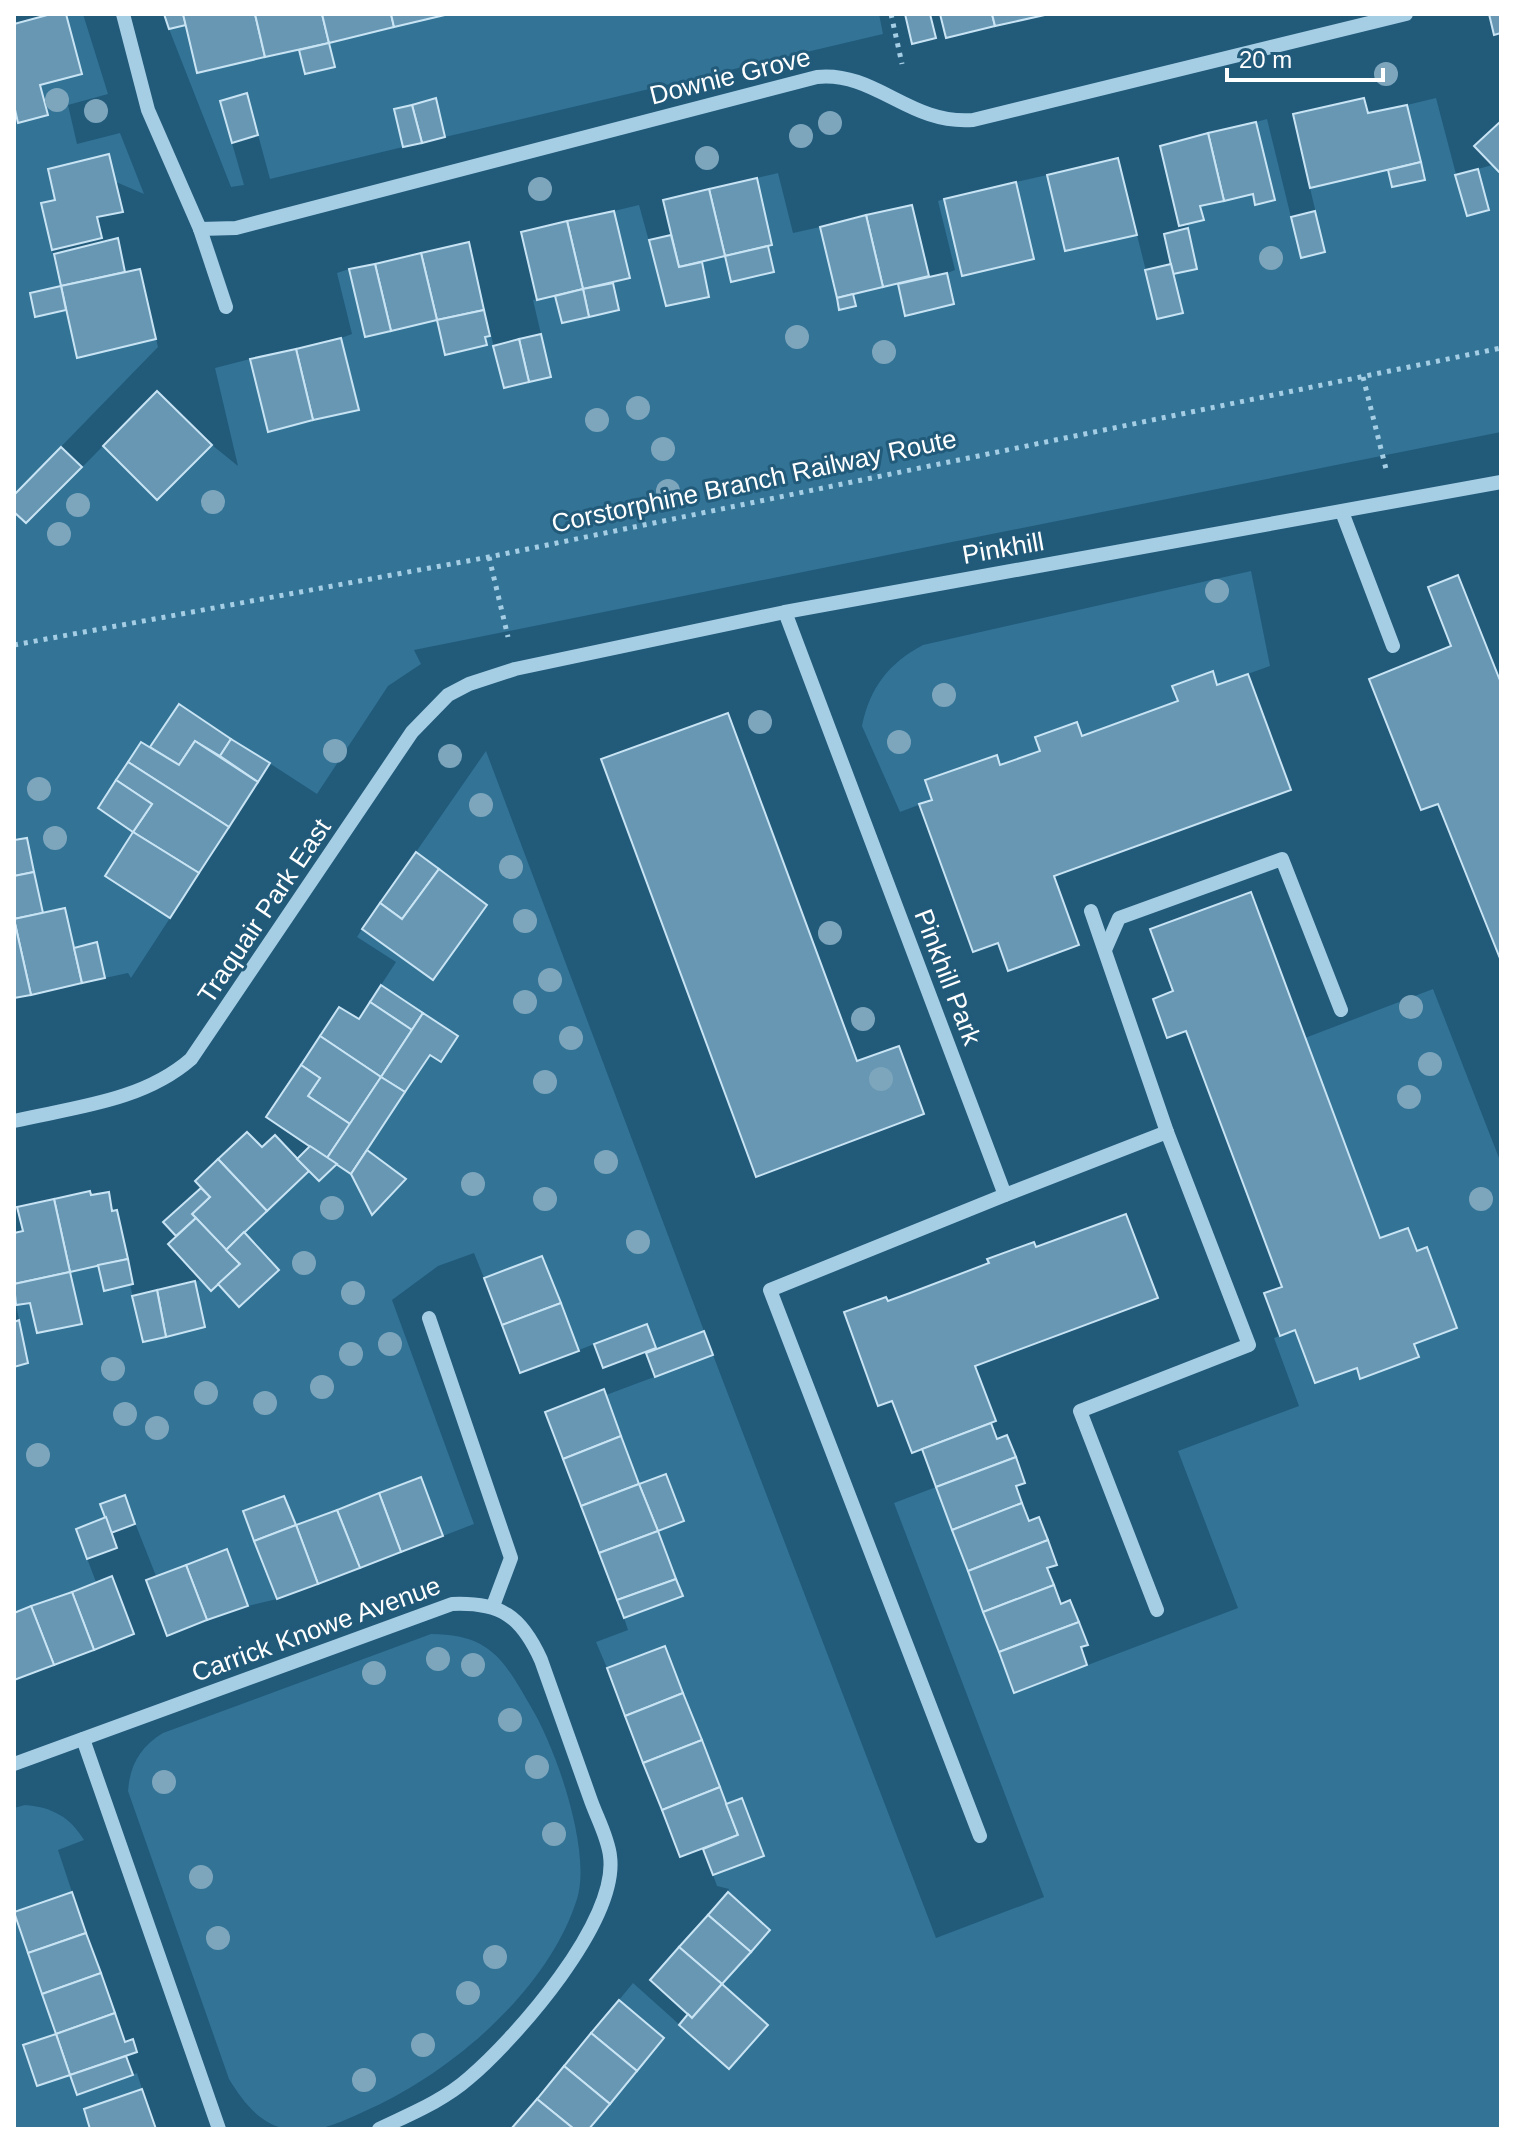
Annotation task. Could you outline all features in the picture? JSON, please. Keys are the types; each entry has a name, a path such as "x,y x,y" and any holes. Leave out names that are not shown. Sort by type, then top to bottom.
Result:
{"street":[{"path":"123,14 148,110 200,229 226,307"},
{"name":"Downie Grove","path":"200,229 236,228 817,77 852,79 931,119 973,120 1406,14"},
{"name":"Pinkhill","path":"515,669 785,612 1501,482"},
{"path":"1342,512 1393,646"},
{"name":"Pinkhill Park","path":"785,612 1005,1195"},
{"name":"Traquair Park East","path":"14,1121 140,1092 161,1083 183,1067 215,1028 427,714 469,684 515,669"},
{"path":"1105,950 1119,918 1282,859 1341,1010"},
{"path":"1091,911 1167,1132 1249,1345 1080,1411 1157,1610"},
{"path":"980,1836 770,1290 1167,1132"},
{"path":"379,2129 459,2086 510,2039 566,1968 596,1917 606,1892 611,1857 530,1634 514,1618 493,1606 511,1558 429,1318"},
{"name":"Carrick Knowe Avenue","path":"14,1764 452,1604 493,1606"},
{"path":"83,1739 219,2129"}],"path":[{"name":"Corstorphine Branch Railway Route","path":"14,645 489,557 1501,348"},
{"path":"1363,377 1395,502"},
{"path":"489,557 515,669"}],"shaded area":[{"path":"66,14 83,14 108,94 68,105 77,144 120,133 144,194 116,182 109,154 48,169 55,200 41,204 61,286 30,293 34,317 66,310 77,357 156,339 158,347 14,495 14,107 19,123 48,114 40,85 81,74"},
{"path":"449,14 879,14 883,34 445,137 435,99 394,109 403,147 270,179 247,94 220,101 244,185 231,187 169,29 186,25 197,73 299,50 305,74 335,67 329,43"},
{"path":"1436,98 1467,216 1489,210 1478,169 1492,165 1501,174 1501,432 414,650 421,664 388,686 317,794 178,704 150,747 141,742 98,808 133,832 105,876 170,918 131,978 128,973 105,978 97,943 74,948 43,913 27,838 14,840 14,512 27,523 103,446 157,500 212,445 238,466 215,368 250,359 268,432 358,410 341,338 352,334 337,273 349,269 365,336 437,320 445,355 487,346 485,337 491,335 504,388 551,377 533,300 555,296 562,323 619,309 613,283 630,278 614,211 639,205 667,306 709,296 702,262 725,256 731,282 774,272 757,178 778,173 793,233 820,227 839,309 856,306 853,294 898,284 905,316 954,304 947,273 955,270 938,201 944,199 963,276 1034,259 1016,182 1047,175 1065,251 1137,235 1158,319 1182,313 1173,274 1197,268 1187,224 1203,220 1200,206 1253,194 1255,205 1275,199 1256,122 1267,119 1301,258 1325,252 1310,188 1388,170 1393,187 1425,180 1407,105"},
{"path":"1251,571 1270,666 1217,685 1212,671 1172,686 1178,701 1082,736 1077,723 1040,751 1000,765 996,755 926,780 932,800 900,812 862,726 876,688 891,668 911,652 923,645"},
{"path":"486,751 704,1331 656,1348 646,1324 579,1350 542,1256 484,1278 474,1253 438,1266 392,1300 474,1524 443,1536 420,1477 296,1525 284,1496 243,1512 277,1599 248,1606 226,1549 156,1576 124,1495 101,1504 106,1517 76,1529 96,1582 14,1613 14,1367 28,1363 16,1305 30,1303 38,1333 81,1324 70,1272 98,1265 130,1284 143,1342 205,1327 195,1281 201,1280 211,1290 218,1284 239,1307 279,1270 244,1232 309,1171 337,1164 351,1174 372,1214 406,1179 367,1150 430,1055 457,1036 381,985 396,962 357,937 362,929 433,980 487,905 416,852"},
{"path":"1433,989 1501,1163 1501,2129 589,2129 664,2038 619,2000 633,1983 729,2069 722,1984 770,1930 728,1892 729,1889 717,1886 713,1875 764,1856 742,1799 726,1804 665,1646 607,1668 596,1642 628,1630 624,1618 682,1596 658,1531 684,1521 667,1474 639,1484 606,1395 713,1355 936,1938 1044,1897 894,1503 936,1487 1014,1693 1238,1608 1178,1451 1299,1406 1274,1338 1295,1330 1316,1383 1357,1368 1360,1378 1419,1356 1414,1344 1417,1251 1408,1228 1380,1238 1305,1038"},
{"path":"431,1634 468,1639 493,1653 512,1676 541,1725 560,1773 576,1828 580,1855 577,1899 563,1933 543,1966 519,1997 461,2053 396,2096 343,2121 314,2130 282,2128 258,2115 229,2079 128,1791 131,1773 142,1751 163,1733"},
{"path":"25,1805 44,1808 59,1815 73,1825 84,1840 58,1850 72,1892 14,1912 14,1808"},
{"path":"14,1915 56,2034 23,2046 37,2086 70,2075 78,2095 137,2073 142,2089 84,2109 90,2129 14,2129"}],"building":[{"path":"51,14 66,14 82,74 40,85 48,115 18,123 14,105 14,24"},
{"path":"164,14 183,14 186,25 169,29"},
{"path":"183,14 255,14 265,57 197,73"},
{"path":"255,14 322,14 329,43 265,57"},
{"path":"322,14 391,14 394,27 329,43"},
{"path":"391,14 449,14 394,27"},
{"path":"905,14 930,14 936,38 912,44"},
{"path":"940,14 992,14 995,26 946,38"},
{"path":"992,14 1045,14 1045,15 995,26"},
{"path":"1489,14 1501,14 1501,33 1494,35"},
{"path":"329,43 335,67 305,74 299,50"},
{"path":"247,93 258,135 232,143 220,101"},
{"path":"436,98 445,137 422,143 412,105"},
{"path":"1364,98 1368,113 1407,105 1421,162 1310,188 1293,114"},
{"path":"412,105 422,143 403,147 394,109"},
{"path":"1501,121 1501,174 1474,146"},
{"path":"1256,122 1275,200 1255,205 1253,194 1224,201 1208,133"},
{"path":"1208,133 1224,201 1200,206 1204,220 1179,226 1160,146"},
{"path":"109,154 123,212 97,217 102,238 52,250 41,203 55,200 48,169"},
{"path":"1118,158 1137,235 1065,251 1047,175"},
{"path":"1421,162 1425,180 1392,187 1388,170"},
{"path":"1478,169 1489,210 1467,216 1455,175"},
{"path":"757,178 772,245 725,256 709,189"},
{"path":"1016,182 1034,259 962,276 944,199"},
{"path":"709,189 725,256 679,267 663,200"},
{"path":"912,205 929,276 883,287 866,215"},
{"path":"614,211 630,278 583,289 567,221"},
{"path":"1315,211 1325,252 1301,258 1291,217"},
{"path":"866,215 883,287 837,298 820,227"},
{"path":"567,221 583,289 537,300 521,232"},
{"path":"1188,228 1197,269 1173,274 1164,234"},
{"path":"671,235 679,267 702,262 709,297 666,306 649,240"},
{"path":"118,238 125,272 61,286 54,254"},
{"path":"469,242 484,310 437,320 421,253"},
{"path":"768,246 774,272 731,282 725,256"},
{"path":"421,253 437,320 391,331 375,264"},
{"path":"375,264 391,331 365,337 349,269"},
{"path":"1171,264 1183,313 1157,319 1145,270"},
{"path":"140,269 156,339 77,358 61,286"},
{"path":"947,273 954,304 905,316 898,284"},
{"path":"613,283 619,310 589,317 583,289"},
{"path":"61,286 66,310 35,317 30,293"},
{"path":"583,289 589,317 562,323 555,296"},
{"path":"853,294 856,306 839,310 837,298"},
{"path":"484,310 490,336 485,337 487,345 445,355 437,320"},
{"path":"541,334 551,377 529,382 519,339"},
{"path":"341,338 359,410 313,420 296,349"},
{"path":"519,339 529,382 504,388 493,346"},
{"path":"296,349 313,420 268,432 250,359"},
{"path":"157,391 212,445 157,500 103,446"},
{"path":"61,447 82,467 26,523 14,512 14,495"},
{"path":"1458,575 1501,683 1501,961 1438,804 1421,810 1369,679 1451,646 1428,587"},
{"path":"1213,671 1217,685 1248,674 1291,790 1054,876 1079,945 1008,971 998,943 973,952 919,804 932,800 925,780 997,755 1000,765 1040,751 1035,737 1077,722 1082,736 1178,701 1172,686"},
{"path":"179,704 231,739 220,756 195,741 179,765 150,747"},
{"path":"728,713 857,1061 899,1046 924,1114 756,1177 601,759"},
{"path":"231,739 270,763 258,782 220,756"},
{"path":"195,741 258,782 229,827 128,762 141,742 179,765"},
{"path":"128,762 229,827 199,873 133,832 152,804 116,780"},
{"path":"116,780 152,804 133,832 98,808"},
{"path":"133,832 199,873 170,918 105,876"},
{"path":"27,838 34,872 14,876 14,840"},
{"path":"416,852 439,869 402,919 380,903"},
{"path":"439,869 487,905 433,980 362,929 380,903 402,919"},
{"path":"34,872 43,913 14,919 14,876"},
{"path":"1251,892 1380,1238 1408,1228 1417,1251 1427,1247 1457,1328 1414,1344 1419,1357 1360,1379 1357,1368 1315,1383 1295,1330 1280,1336 1264,1293 1282,1287 1186,1031 1167,1038 1153,999 1173,991 1150,929"},
{"path":"65,908 82,983 31,995 14,919"},
{"path":"14,919 31,995 14,998"},
{"path":"97,942 105,978 82,983 74,948"},
{"path":"381,985 423,1013 412,1030 370,1002"},
{"path":"370,1002 412,1030 381,1077 320,1036 339,1007 359,1019"},
{"path":"423,1013 458,1036 441,1062 430,1055 405,1092 381,1077"},
{"path":"320,1036 381,1077 350,1124 308,1096 320,1078 301,1065"},
{"path":"301,1065 320,1078 308,1096 350,1124 327,1158 266,1117"},
{"path":"381,1077 405,1092 351,1174 327,1158"},
{"path":"247,1132 262,1147 275,1135 309,1171 267,1211 218,1159"},
{"path":"310,1146 337,1164 319,1181 297,1159"},
{"path":"367,1150 406,1179 372,1215 351,1174"},
{"path":"218,1159 267,1211 226,1250 192,1214 210,1197 195,1181"},
{"path":"201,1188 210,1197 192,1214 196,1218 176,1236 163,1222"},
{"path":"90,1191 91,1195 109,1192 112,1211 117,1210 128,1259 70,1272 54,1199"},
{"path":"54,1199 70,1272 14,1284 14,1233 23,1231 17,1207"},
{"path":"1126,1214 1158,1298 975,1366 996,1421 912,1453 892,1401 878,1406 844,1312 886,1297 888,1301 989,1263 987,1259 1034,1242 1036,1247"},
{"path":"196,1218 240,1264 211,1291 168,1244"},
{"path":"244,1232 279,1270 239,1307 218,1284 240,1264 226,1250"},
{"path":"542,1256 561,1303 502,1325 484,1278"},
{"path":"128,1259 133,1284 104,1291 98,1265"},
{"path":"70,1272 82,1324 37,1333 30,1303 16,1305 14,1284"},
{"path":"195,1281 205,1327 166,1337 157,1290"},
{"path":"157,1290 166,1337 143,1342 132,1296"},
{"path":"561,1303 579,1351 520,1373 502,1325"},
{"path":"19,1320 28,1363 14,1367 14,1322"},
{"path":"647,1324 656,1348 603,1368 594,1344"},
{"path":"704,1331 713,1355 655,1377 646,1353"},
{"path":"604,1389 621,1436 563,1459 545,1412"},
{"path":"991,1423 997,1439 1007,1435 1016,1457 936,1487 922,1449"},
{"path":"621,1436 639,1484 581,1506 563,1459"},
{"path":"1016,1457 1025,1483 1016,1486 1022,1503 952,1530 936,1487"},
{"path":"666,1474 684,1521 658,1531 639,1484"},
{"path":"421,1477 443,1536 401,1552 379,1493"},
{"path":"639,1484 658,1531 599,1553 581,1506"},
{"path":"379,1493 401,1552 360,1568 337,1510"},
{"path":"125,1495 135,1524 111,1533 100,1504"},
{"path":"284,1496 296,1525 254,1541 243,1511"},
{"path":"1022,1503 1029,1521 1039,1517 1048,1540 968,1571 952,1530"},
{"path":"337,1510 360,1568 318,1584 296,1525"},
{"path":"106,1517 117,1548 87,1559 76,1529"},
{"path":"296,1525 318,1584 277,1599 254,1541"},
{"path":"658,1531 676,1579 617,1600 599,1553"},
{"path":"1048,1540 1057,1565 1047,1568 1054,1585 983,1612 968,1571"},
{"path":"227,1549 248,1606 207,1620 186,1565"},
{"path":"186,1565 207,1620 167,1636 146,1580"},
{"path":"112,1576 134,1634 94,1650 72,1592"},
{"path":"676,1579 683,1596 624,1618 617,1600"},
{"path":"1054,1585 1061,1604 1070,1600 1079,1622 999,1652 983,1612"},
{"path":"72,1592 94,1650 54,1665 31,1606"},
{"path":"31,1606 54,1665 14,1680 14,1613"},
{"path":"1079,1622 1088,1645 1081,1647 1087,1665 1014,1693 999,1652"},
{"path":"665,1646 683,1693 625,1716 607,1668"},
{"path":"683,1693 702,1740 643,1763 625,1716"},
{"path":"702,1740 720,1787 662,1810 643,1763"},
{"path":"720,1787 738,1835 680,1857 662,1810"},
{"path":"742,1798 764,1856 713,1875 703,1849 738,1835 726,1804"},
{"path":"72,1892 86,1933 28,1953 14,1912"},
{"path":"728,1892 770,1930 751,1952 708,1915"},
{"path":"708,1915 751,1952 722,1984 679,1947"},
{"path":"86,1933 101,1973 42,1994 28,1953"},
{"path":"679,1947 722,1984 692,2018 650,1980"},
{"path":"101,1973 115,2013 56,2034 42,1994"},
{"path":"722,1984 768,2025 729,2069 679,2025 688,2014 692,2018"},
{"path":"619,2000 664,2038 637,2071 591,2033"},
{"path":"115,2013 125,2042 133,2039 137,2052 70,2075 56,2034"},
{"path":"591,2033 637,2071 610,2104 564,2066"},
{"path":"56,2034 70,2075 37,2086 23,2045"},
{"path":"126,2056 133,2075 77,2095 70,2075"},
{"path":"564,2066 610,2104 589,2129 574,2129 537,2099"},
{"path":"142,2089 156,2129 90,2129 84,2109"},
{"path":"537,2099 574,2129 511,2129"}]}
